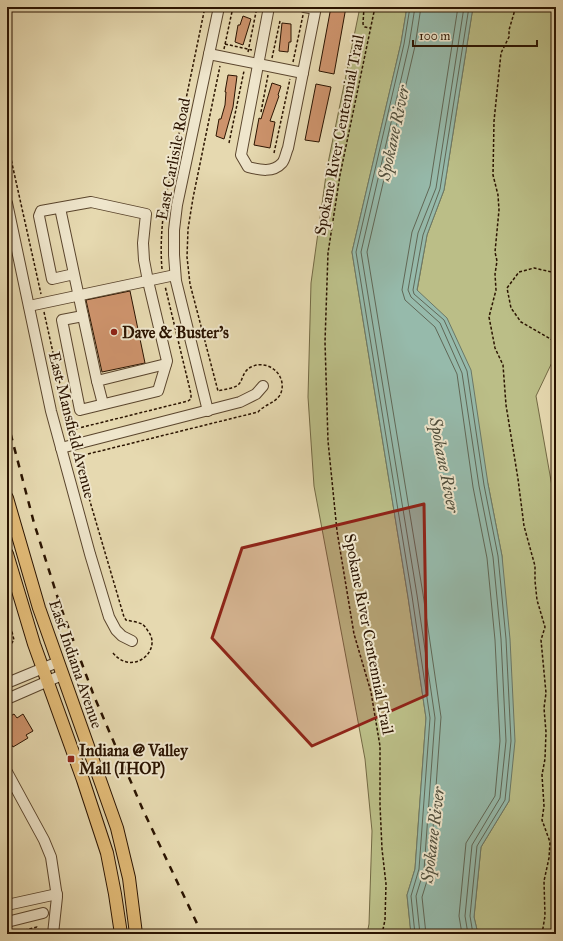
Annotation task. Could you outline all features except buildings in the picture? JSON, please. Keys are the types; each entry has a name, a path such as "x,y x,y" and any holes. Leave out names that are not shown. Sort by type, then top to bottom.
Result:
{"main road":[{"name":"East Indiana Avenue","path":"7,498 39,608 116,828 129,878 136,934"},
{"name":"East Indiana Avenue","path":"7,554 42,668 83,780 107,853 121,934"}],"street":[{"name":"East Carlisile Road","path":"208,411 176,281 174,230 177,205 219,7"},
{"path":"269,7 241,155 248,167 261,170 273,170 283,162 288,148 316,8 304,10"},
{"path":"209,54 303,74"},
{"path":"74,274 52,279 39,216 41,211 91,202 146,214 144,260 167,360 158,391 80,410 62,320 83,316"},
{"name":"East Mansfield Avenue","path":"7,204 51,411 90,554 109,617 116,630 132,642"},
{"path":"60,208 103,404"},
{"path":"29,306 175,275"},
{"path":"97,381 166,364"},
{"path":"61,448 240,402 256,394 263,386"},
{"path":"7,683 58,662"},
{"path":"7,699 62,675"},
{"path":"7,772 49,852 57,894 57,909 53,934"},
{"path":"7,905 57,894"},
{"path":"9,924 43,913"}],"path":[{"path":"7,141 69,425 72,429 75,429 191,399 163,278 161,258 161,226 205,7"},
{"path":"113,653 119,660 136,662 145,658 150,651 152,640 150,633 143,624 126,620 124,617 79,464 79,458 84,455 258,412 262,407 270,405 280,396 282,386 280,376 272,367 262,364 251,367 242,375 240,383 236,386 218,391 190,284 187,257 188,229 193,198 233,7"},
{"path":"247,56 257,7"},
{"path":"364,7 363,24 371,28"},
{"name":"Spokane River Centennial Trail","path":"375,7 340,174 328,253 325,342 328,441 337,532 354,634 371,692 380,746 380,805 382,849 386,884 385,920 382,934"},
{"path":"514,7 514,13 508,30 509,37 501,53 494,121 493,175 498,195 499,210 494,252 497,260 495,274 496,290 489,317 495,348 503,365 506,405 524,526 535,566 537,600 545,627 541,640 546,693 544,708 546,732 545,759 542,775 544,806 542,820 550,842 549,858 544,881 545,916 542,934"},
{"path":"292,66 304,10"},
{"path":"271,61 280,21"},
{"path":"225,44 255,50"},
{"path":"229,143 244,67"},
{"path":"261,112 269,73"},
{"path":"274,153 290,77"},
{"path":"556,274 534,268 519,272 507,288 511,308 521,322 556,342"},
{"path":"7,634 12,632 14,640 11,644 11,656"},
{"path":"9,924 13,933 37,927 38,930"}],"highlighted area":[{"path":"424,504 427,695 312,746 212,638 242,548"}],"green space":[{"path":"360,7 407,7 401,43 352,252 426,718 415,869 407,895 411,934 367,934 369,924 372,831 365,759 314,486 308,397 311,283 327,168"},
{"path":"473,7 556,7 556,354 536,396 553,492 556,493 556,934 478,934 474,917 481,847 509,801 502,556 488,484 417,291 427,235 444,190"}],"water":[{"name":"Spokane River","path":"407,7 473,7 444,190 427,235 417,290 447,318 471,370 488,484 502,556 510,639 515,741 509,801 481,847 474,917 478,934 411,934 407,895 415,869 426,718 352,252 401,43"}],"railway":[{"path":"7,420 34,523 60,605 94,696 143,810 202,934"}],"place":[{"name":"Dave & Buster's","path":"114,332"},
{"name":"Indiana @ Valley Mall (IHOP)","path":"71,759"}]}
